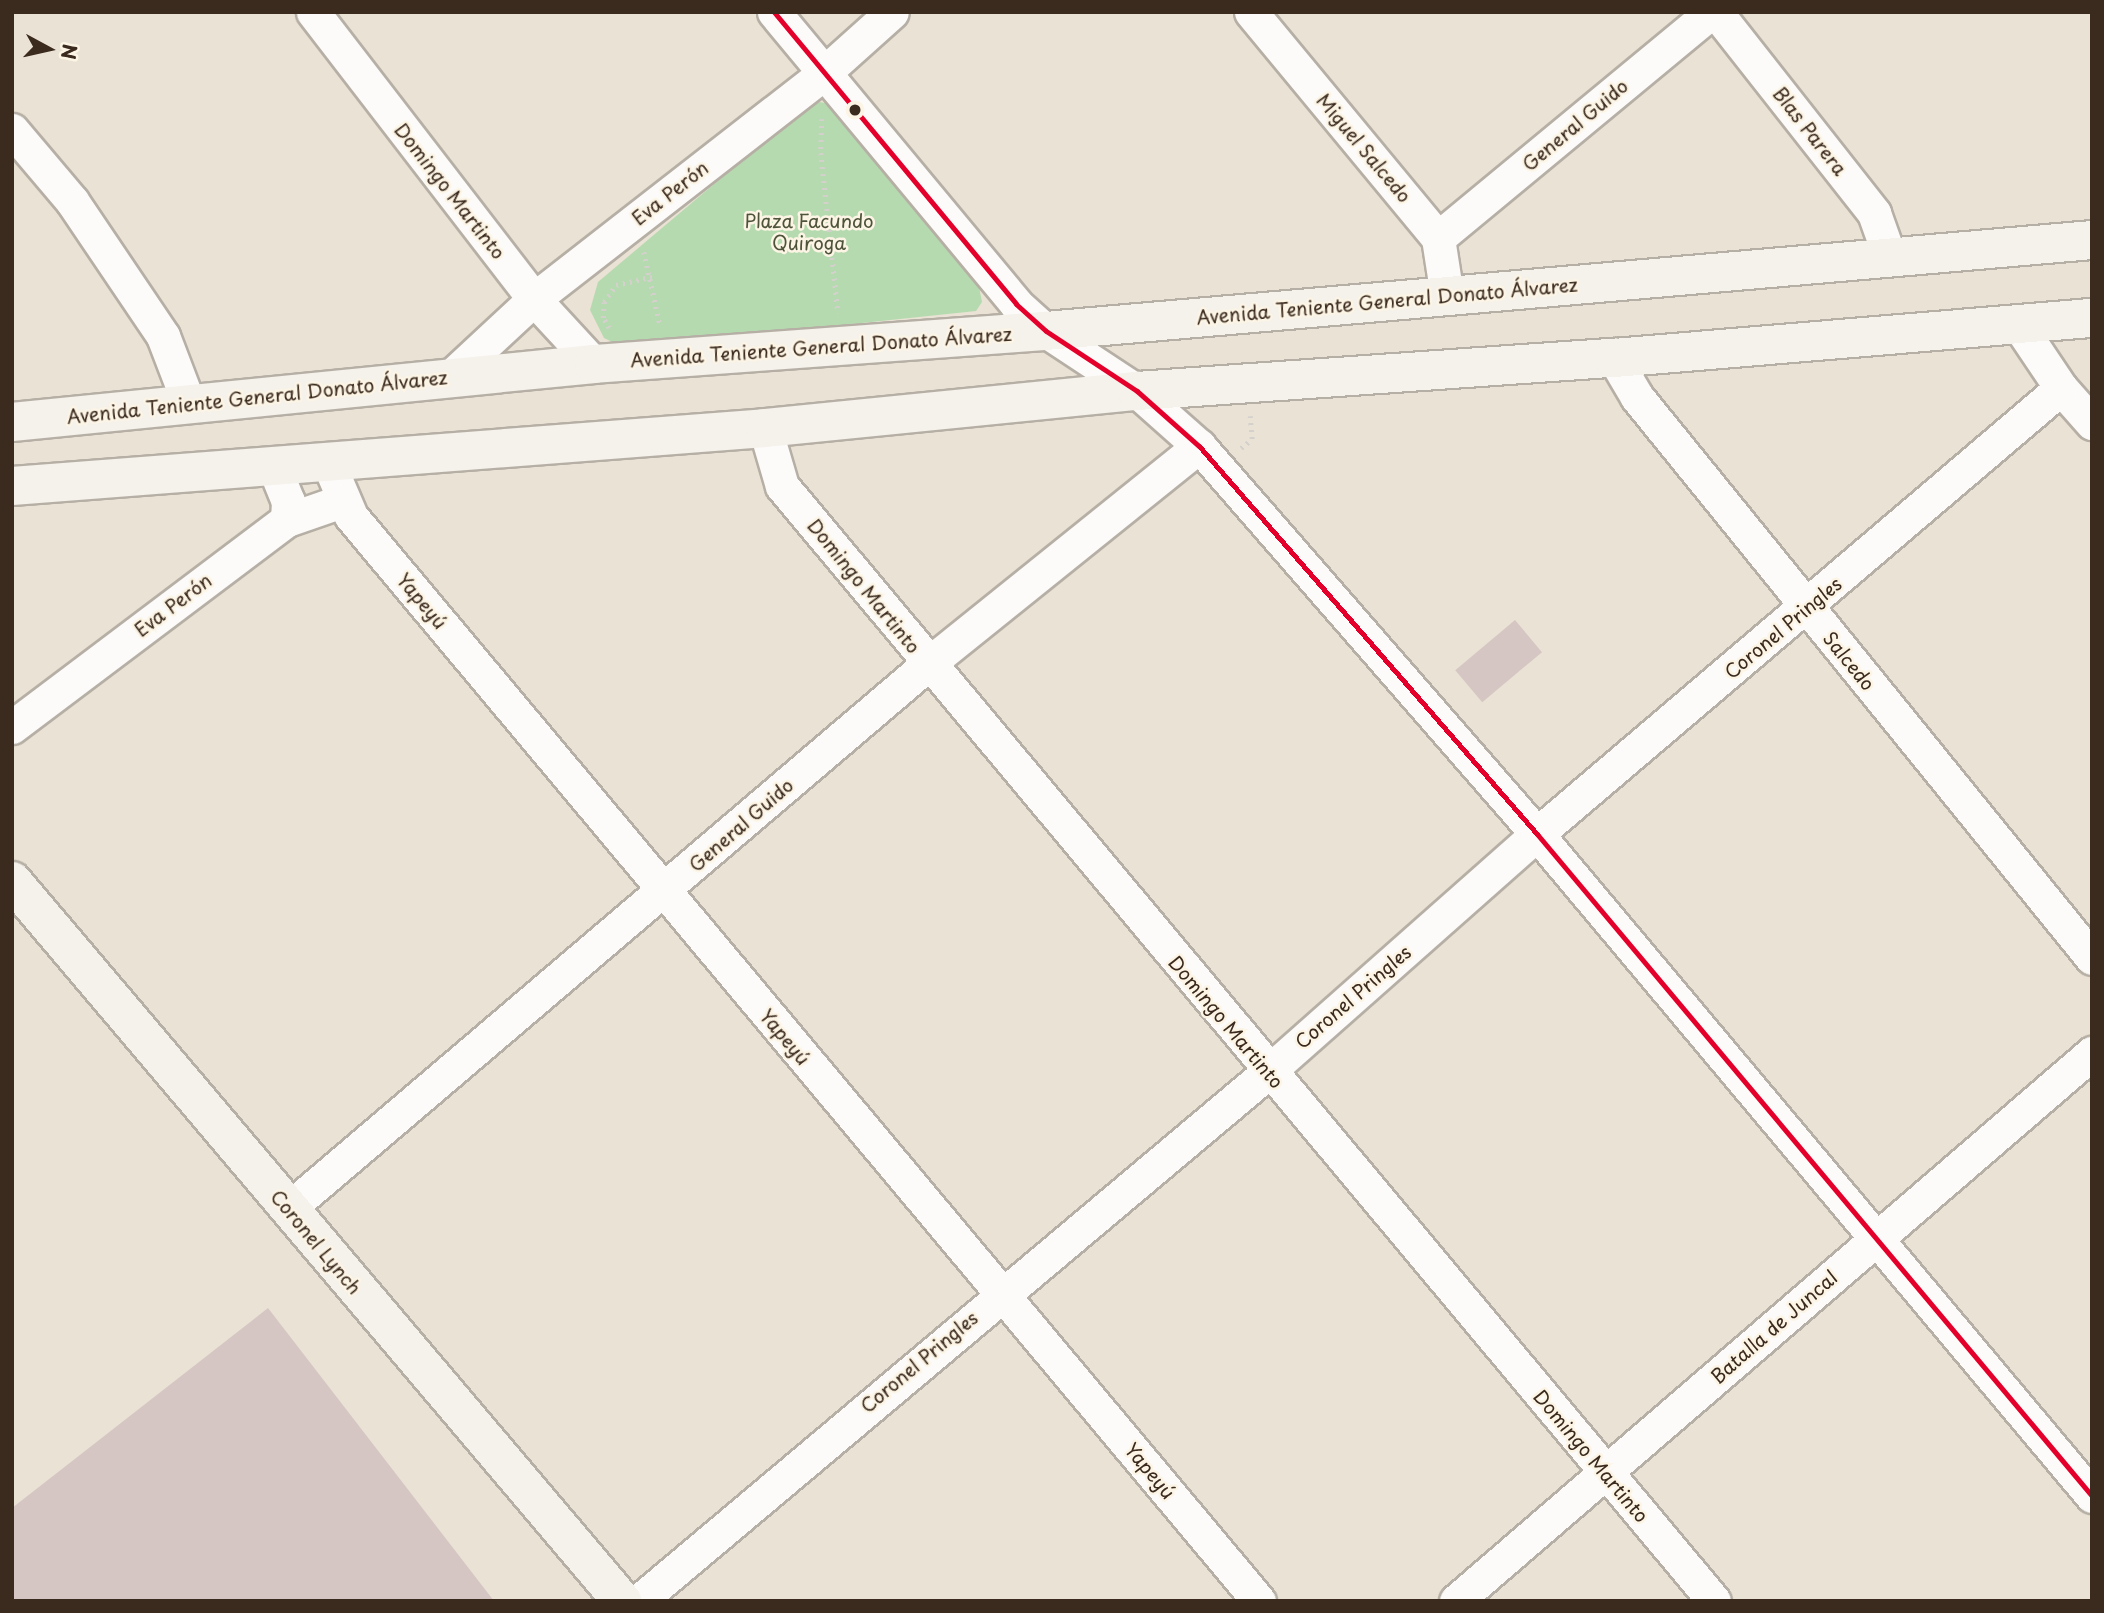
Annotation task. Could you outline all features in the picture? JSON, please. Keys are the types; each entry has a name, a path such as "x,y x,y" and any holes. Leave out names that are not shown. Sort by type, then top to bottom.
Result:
{"main road":[{"name":"Avenida Teniente General Donato Álvarez","path":"12,422 594,364 1046,331 2092,240"},
{"path":"12,486 765,428 1137,391 1614,358 2092,318"},
{"name":"Coronel Lynch","path":"12,881 622,1601"}],"street":[{"name":"Domingo Martinto","path":"313,12 534,299 594,364"},
{"path":"774,12 994,279 1046,331 1137,391 1199,446 1538,834 1874,1241 2092,1496"},
{"name":"Eva Perón","path":"450,377 534,299 824,73 892,12"},
{"name":"Miguel Salcedo","path":"1251,12 1438,238"},
{"name":"General Guido","path":"1438,238 1714,12"},
{"name":"Blas Parera","path":"1714,12 1874,213 1890,258"},
{"path":"12,130 72,201 163,336 189,404"},
{"path":"1438,238 1447,296"},
{"path":"2018,324 2061,388 2092,423"},
{"name":"Salcedo","path":"1614,358 1637,397 2092,958"},
{"name":"Coronel Pringles","path":"639,1601 1001,1293 1268,1072 1538,834 2061,388"},
{"name":"Domingo Martinto","path":"765,428 782,486 1268,1072 1714,1601"},
{"name":"General Guido","path":"288,1209 928,664 1199,446"},
{"name":"Yapeyú","path":"328,462 342,501 663,892 1259,1601"},
{"path":"274,467 288,501 287,520"},
{"name":"Eva Perón","path":"12,727 287,520 342,501"},
{"name":"Batalla de Juncal","path":"1456,1601 2092,1054"}],"path":[{"path":"824,73 821,153 838,314"},
{"path":"643,249 661,333"}],"green space":[{"name":"Plaza Facundo Quiroga","path":"820,102 829,104 978,282 982,302 976,311 625,348 604,338 590,310 598,282 803,109"}],"building":[{"path":"1515,620 1542,652 1482,702 1455,670"},
{"path":"268,1308 494,1601 12,1601 12,1508"}],"transit line":[{"path":"774,12 1016,304 1046,331 1137,391 1199,446 1537,834 2092,1496"}]}
